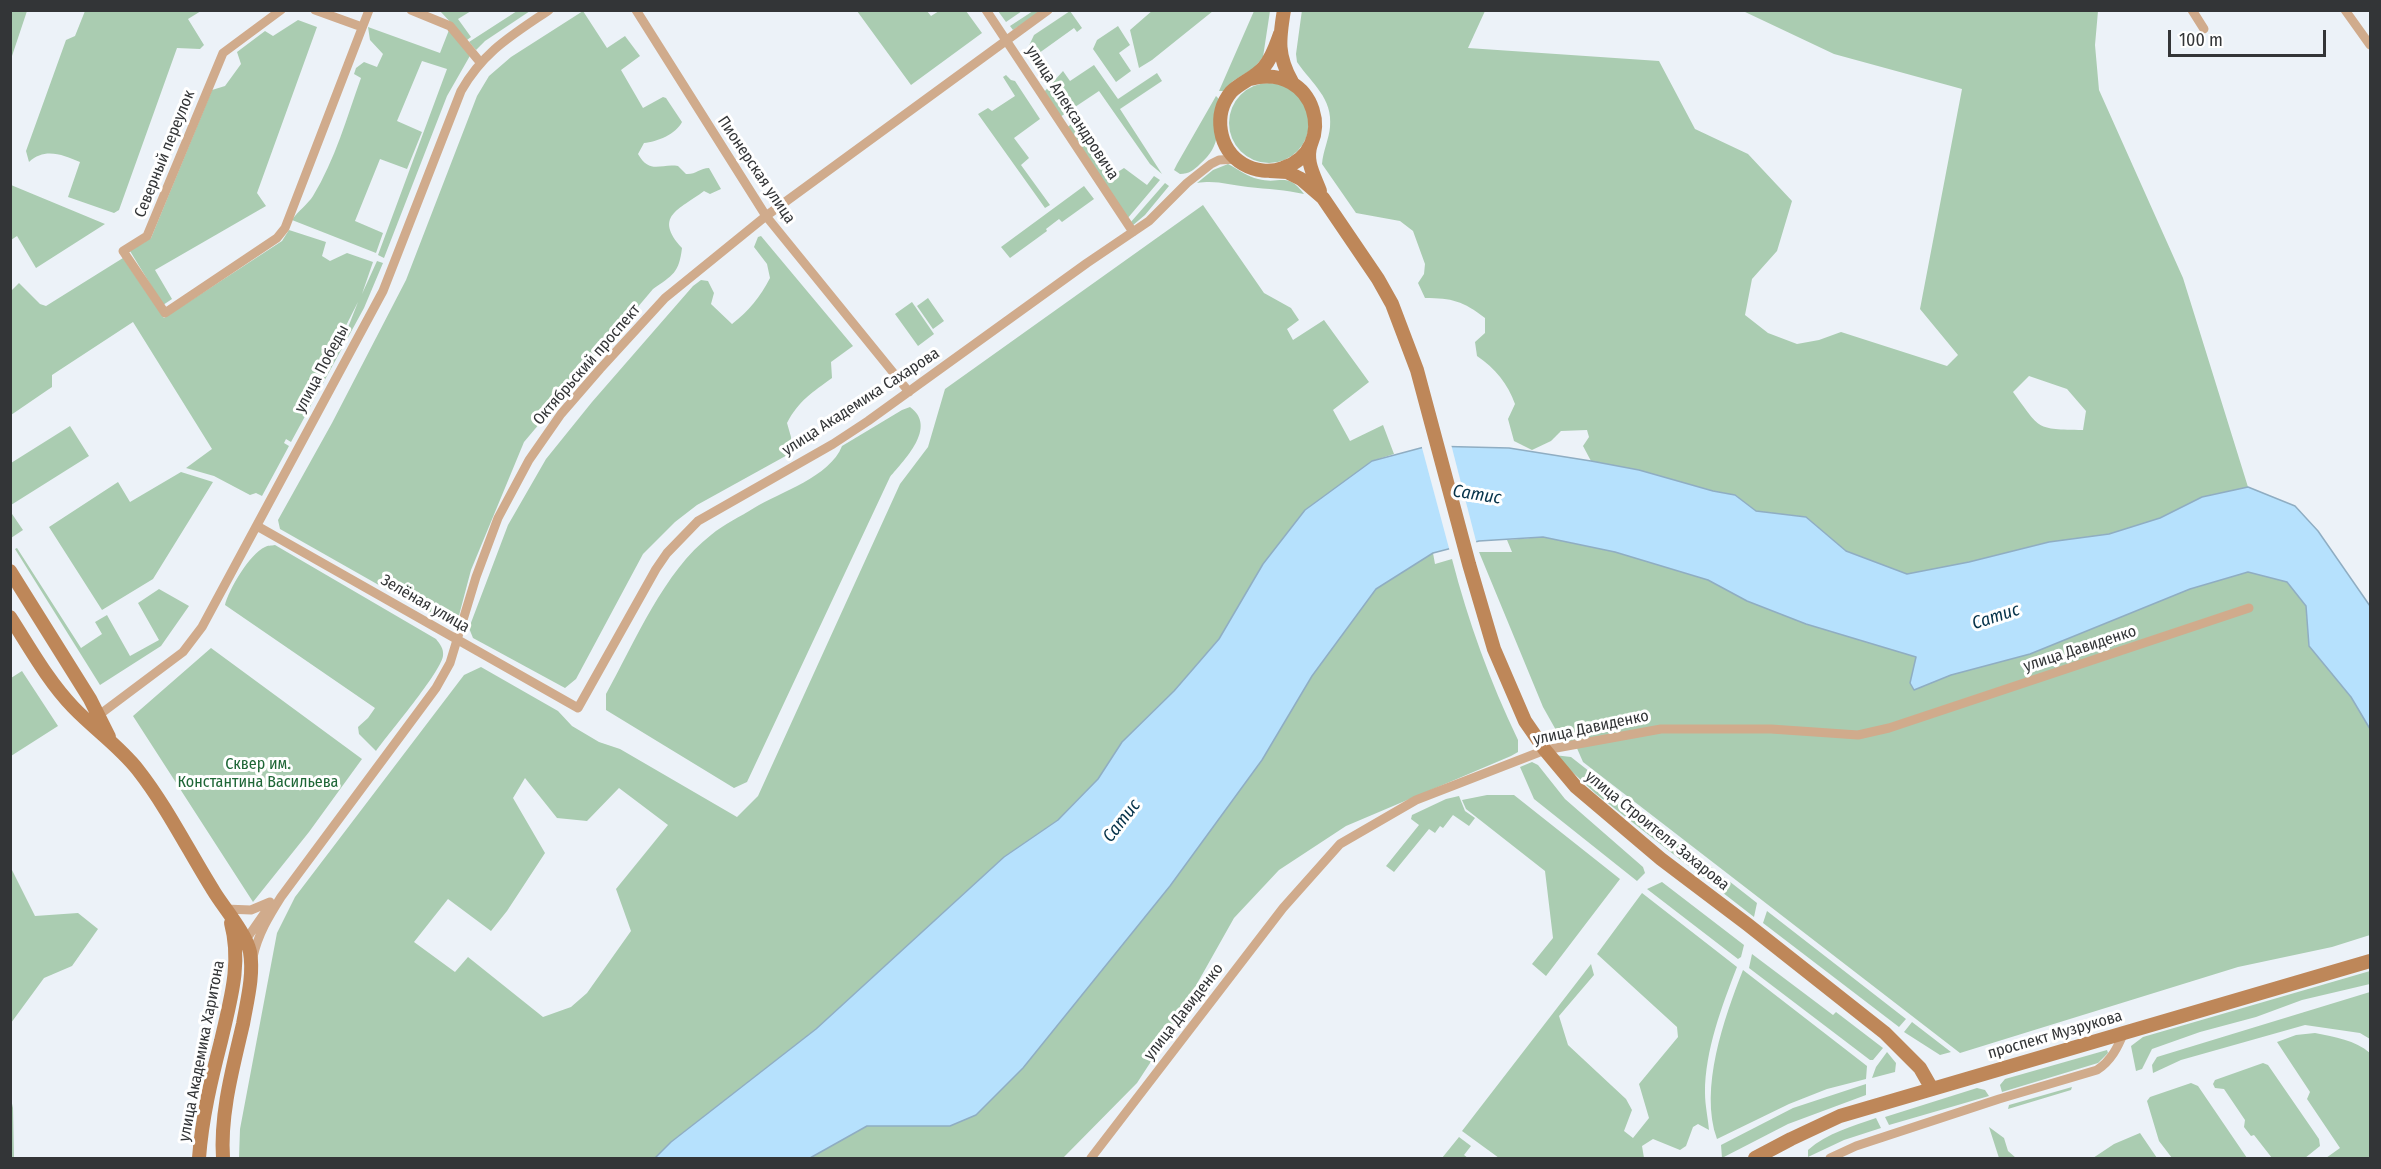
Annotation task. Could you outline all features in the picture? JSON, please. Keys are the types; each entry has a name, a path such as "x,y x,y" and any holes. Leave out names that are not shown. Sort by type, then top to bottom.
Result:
{"main road":[{"path":"1280,34 1265,66 1232,92 1221,111 1221,133 1227,148 1249,167 1270,171 1279,170 1295,162 1308,149 1312,141 1315,122 1314,112 1306,95 1292,82 1282,64 1280,34 1284,10"},
{"path":"1250,79 1271,76 1292,82"},
{"name":"улица Строителя Захарова","path":"1312,141 1309,159 1312,173 1323,198 1378,279 1392,304 1417,370 1494,649 1525,721 1545,750 1576,787 1661,859 1885,1033 1920,1068 1932,1089"},
{"name":"улица Строителя Захарова","path":"1270,171 1287,172 1301,179 1323,198"},
{"name":"улица Академика Харитона","path":"10,571 94,718 137,769 162,804 245,939 250,951 251,968 246,1006 228,1091 222,1145 223,1158"},
{"name":"улица Академика Харитона","path":"10,617 56,687 94,718"},
{"name":"улица Академика Харитона","path":"199,1158 201,1132 236,975 235,938 227,912"},
{"name":"проспект Музрукова","path":"1755,1158 1840,1116 2370,962"}],"street":[{"name":"Северный переулок","path":"280,10 223,53 147,236 123,251 165,313 277,238 285,228 369,10"},
{"path":"315,10 362,27"},
{"path":"411,10 450,26 480,62"},
{"name":"улица Победы","path":"94,718 183,652 202,627 383,291 461,91 480,62 549,10"},
{"name":"Пионерская улица","path":"636,10 766,216 909,392"},
{"name":"улица Александровича","path":"986,10 1133,232"},
{"name":"Октябрьский проспект","path":"251,968 256,944 265,922 280,897 436,688 450,663 476,577 498,518 529,460 561,414 665,298 766,216 1048,10"},
{"path":"2192,10 2204,29"},
{"path":"2345,10 2370,45"},
{"path":"1212,164 1220,148 1221,133"},
{"name":"улица Академика Сахарова","path":"578,708 656,569 698,521 833,444 868,421 1149,221 1187,183 1212,164 1220,160 1237,159"},
{"name":"Зелёная улица","path":"257,526 578,708"},
{"name":"улица Давиденко","path":"1091,1158 1283,908 1340,844 1428,795 1545,750 1661,729 1771,729 1858,735 2249,608"},
{"name":"Октябрьский проспект","path":"227,912 251,910 280,897"},
{"name":"Октябрьский проспект","path":"237,959 245,939 270,906 280,897"},
{"path":"1830,1158 1856,1146 1999,1099 2097,1070 2118,1048 2124,1032"}],"green space":[{"path":"1153,10 1213,11 1139,68 1130,30"},
{"path":"1302,10 1485,11 1468,48 1659,61 1695,129 1748,154 1792,201 1777,251 1752,279 1745,315 1768,333 1797,344 1819,340 1841,332 1947,366 1958,355 1920,309 1962,89 1834,54 1743,11 2098,11 2095,45 2099,90 2183,278 2248,487 2202,497 2160,518 2109,534 2049,542 1969,562 1907,574 1846,551 1806,517 1756,511 1735,495 1639,470 1591,461 1583,446 1589,437 1587,430 1561,431 1551,441 1532,450 1514,441 1508,419 1515,404 1509,390 1490,366 1477,356 1475,342 1485,333 1485,318 1457,302 1425,298 1418,283 1424,274 1425,264 1413,231 1400,221 1356,213 1322,164 1330,127 1328,108 1325,99 1297,62","holes":["2029,376 2067,389 2086,411 2083,430 2047,428 2041,425 2029,414 2013,392"]},
{"path":"10,11 27,11 11,59"},
{"path":"85,11 201,11 188,19 204,45 200,49 177,48 119,210 114,213 68,197 80,162 61,155 48,154 35,157 29,162 26,151 66,40 75,36"},
{"path":"440,11 471,11 458,19 471,37 467,40"},
{"path":"517,11 530,11 485,41 476,50 469,42"},
{"path":"583,11 607,48 625,36 640,56 621,70 643,108 663,97 666,98 682,122 666,137 644,143 638,154 642,160 656,167 678,166 686,174 709,168 721,189 710,194 704,191 673,215 670,228 682,248 674,273 653,289 524,442 471,570 457,623 451,626 280,529 278,520 332,423 406,280 477,96 489,76 511,57"},
{"path":"857,11 927,11 931,16 939,11 966,11 982,33 911,85"},
{"path":"998,11 1022,11 1006,22"},
{"path":"1033,11 1042,11 1013,30 1010,26"},
{"path":"1070,11 1082,28 1077,32 1074,28 1035,56 1045,73 1041,75 1026,52 1034,35"},
{"path":"1254,11 1270,11 1263,57 1254,68 1233,81 1224,91 1219,91"},
{"path":"298,20 317,27 257,193 266,206 155,270 172,299 163,305 130,251 151,238 212,90 225,86 241,64 237,52 265,31 273,36"},
{"path":"1118,26 1130,45 1119,53 1131,71 1116,82 1093,49 1097,40"},
{"path":"368,27 440,53 449,30 471,54 447,96 384,258 378,255 447,69 422,61 397,121 422,132 407,169 380,159 355,221 383,233 376,253 292,220 313,196 334,153 361,78 354,74 356,68 364,62 377,67 383,54 370,40"},
{"path":"1094,65 1118,99 1157,73 1162,81 1120,109 1162,174 1150,164 1099,91 1060,117 1044,92 1063,71 1070,81"},
{"path":"1006,75 1015,81 1040,119 1014,138 1029,158 1021,165 1050,205 1045,208 978,114 988,108 992,111 1015,96 1003,77"},
{"path":"1269,83 1284,86 1297,95 1306,108 1309,123 1306,138 1297,151 1284,160 1269,163 1254,160 1241,151 1232,138 1229,123 1232,108 1241,95 1254,86"},
{"path":"1216,96 1219,99 1218,126 1212,150 1193,170 1180,174 1174,170"},
{"path":"1076,121 1113,175 1124,168 1147,185 1154,176 1160,180 1127,219 1066,128"},
{"path":"1228,164 1254,178 1288,181 1304,194 1217,182 1197,183 1213,170"},
{"path":"1165,183 1169,186 1145,215 1132,226 1130,223"},
{"path":"11,185 105,224 36,268 17,236 11,240"},
{"path":"1084,186 1094,199 1062,222 1059,219 1046,229 1047,231 1010,258 1001,247"},
{"path":"1203,205 1264,293 1291,308 1299,320 1287,329 1293,340 1324,320 1369,382 1333,410 1350,441 1383,425 1394,454 1372,461 1263,564 1219,639 1174,691 1122,742 1098,779 1058,820 1004,857 816,1029 671,1142 655,1158 239,1158 240,1129 277,933 295,897 464,675 481,667 558,711 572,726 599,742 620,749 737,817 758,796 900,484 928,447 945,389","holes":["525,778 557,818 587,821 619,788 668,825 616,889 631,931 587,993 571,1007 543,1017 468,957 455,972 414,942 448,899 491,931 507,911 545,853 513,798"]},
{"path":"289,230 326,242 322,256 330,261 347,253 373,262 362,294 377,261 383,263 364,308 291,442 286,439 284,443 289,446 262,496 256,493 250,495 214,476 186,468 212,449 133,322 52,375 52,387 11,415 11,291 19,283 40,304 46,306 123,258 164,318 282,241","holes":["358,302 347,330 324,369"]},
{"path":"761,236 853,346 831,362 832,378 806,398 791,415 787,423 791,437 791,453 697,505 675,522 643,554 576,679 565,688 473,638 469,628 508,525 546,459 592,402 693,286 701,280 708,281 714,293 711,304 732,324 749,309 770,278 767,264 754,247 758,237"},
{"path":"928,298 944,321 933,329 917,306"},
{"path":"912,302 934,334 918,346 895,314"},
{"path":"910,407 918,415 921,424 916,443 890,477 747,782 734,788 606,710 606,694 652,608 694,550 727,524 816,475 836,457 842,446"},
{"path":"70,426 89,456 11,505 11,463"},
{"path":"181,472 213,482 153,579 102,610 49,527 118,482 130,502"},
{"path":"10,511 23,530 11,538 10,538"},
{"path":"1543,537 1615,552 1708,580 1747,601 1806,624 1916,657 1910,683 1914,690 2190,589 2248,572 2287,582 2306,606 2309,646 2351,697 2370,729 2370,935 2332,947 2238,967 1960,1053 1583,762 1576,746 1568,748 1543,707 1479,552 1512,552 1507,540"},
{"path":"275,545 436,639 443,651 440,664 433,675 376,751 359,734 358,727 375,708 225,605 235,582 247,564 266,546"},
{"path":"17,548 81,648 102,634 95,622 107,615 130,656 159,640 138,603 159,589 189,606 161,646 100,685 15,549"},
{"path":"1433,553 1435,564 1452,559 1480,651 1518,740 1518,752 1346,826 1279,870 1234,918 1167,1037 1137,1083 1063,1158 810,1158 867,1126 950,1126 976,1114 1023,1068 1170,886 1262,760 1312,676 1376,589"},
{"name":"Сквер им. Константина Васильева","path":"211,648 362,759 309,832 253,902 133,716"},
{"path":"22,671 58,726 11,756 11,678"},
{"path":"1554,755 1571,757 1757,903 1754,917 1596,794"},
{"path":"1532,762 1538,765 1565,799 1643,867 1645,873 1637,881 1534,799 1520,767"},
{"path":"1487,795 1514,795 1620,879 1546,976 1532,964 1553,938 1545,871 1466,809 1462,800"},
{"path":"1459,796 1465,811 1475,818 1469,826 1453,815 1443,828 1440,826 1435,833 1429,829 1394,872 1386,866 1419,825 1411,819 1412,815 1446,799"},
{"path":"11,868 35,916 78,913 98,929 72,966 44,978 11,1023"},
{"path":"1662,882 1744,945 1741,957 1738,959 1647,889"},
{"path":"1642,893 1737,967 1720,1013 1708,1061 1705,1102 1709,1130 1698,1124 1693,1127 1686,1146 1680,1150 1653,1139 1642,1146 1644,1158 1499,1158 1462,1131 1591,964 1594,975 1559,1016 1568,1045 1626,1099 1632,1110 1624,1131 1633,1138 1649,1118 1639,1084 1678,1037 1677,1027 1597,954"},
{"path":"1767,911 1906,1019 1899,1027 1763,923"},
{"path":"1752,954 1833,1015 1836,1012 1883,1048 1873,1060 1870,1060 1749,968"},
{"path":"1743,970 1867,1066 1866,1079 1827,1089 1789,1104 1717,1139 1712,1119 1712,1076 1728,1010"},
{"path":"2370,971 2370,984 2302,1000 2256,1017 2200,1032 2152,1049 2142,1069 2136,1071 2131,1046 2143,1037"},
{"path":"2370,992 2370,1039 2360,1033 2305,1025 2181,1060 2153,1073 2152,1065 2157,1057"},
{"path":"1912,1022 1951,1052 1940,1055 1904,1032"},
{"path":"2315,1033 2351,1042 2370,1053 2370,1158 2326,1158 2340,1148 2307,1099 2310,1092 2277,1042 2296,1035"},
{"path":"2107,1050 2108,1053 2098,1063 2002,1092 2000,1085 2005,1079"},
{"path":"1887,1052 1896,1063 1895,1072 1872,1078 1876,1067"},
{"path":"2263,1063 2268,1065 2319,1139 2320,1146 2305,1158 2272,1158 2254,1135 2251,1136 2244,1127 2245,1120 2224,1089 2215,1088 2213,1084 2215,1080"},
{"path":"2191,1083 2198,1086 2247,1158 2172,1158 2159,1141 2147,1101 2150,1097"},
{"path":"1866,1084 1866,1095 1788,1124 1722,1158 1721,1145 1793,1108"},
{"path":"2072,1087 2071,1090 2008,1109 2009,1105"},
{"path":"1977,1088 1985,1090 1989,1096 1889,1125 1885,1117"},
{"path":"11,1099 13,1108 14,1158 11,1158"},
{"path":"1876,1118 1881,1128 1844,1140 1808,1157 1808,1150 1823,1139"},
{"path":"1989,1127 2004,1138 2008,1151 2016,1158 1999,1158"},
{"path":"2140,1133 2157,1158 2093,1158 2114,1144"},
{"path":"1459,1137 1471,1146 1464,1155 1468,1158 1442,1158"}],"water":[{"name":"Сатис","path":"1428,446 1509,448 1591,461 1639,470 1735,495 1756,511 1806,517 1846,551 1907,574 1969,562 2049,542 2109,534 2160,518 2202,497 2248,487 2295,506 2318,531 2370,606 2370,729 2351,697 2309,646 2306,606 2287,582 2248,572 2190,589 2030,654 1951,675 1914,690 1910,683 1916,657 1806,624 1747,601 1708,580 1615,552 1543,537 1479,541 1433,553 1376,589 1312,676 1262,760 1170,886 1023,1068 976,1115 950,1126 867,1126 810,1158 655,1158 671,1142 816,1029 1004,857 1058,820 1098,779 1122,742 1174,691 1219,639 1263,564 1305,510 1372,461"}],"pier":[{"path":"1421,444 1451,444 1477,545 1450,552"}]}
